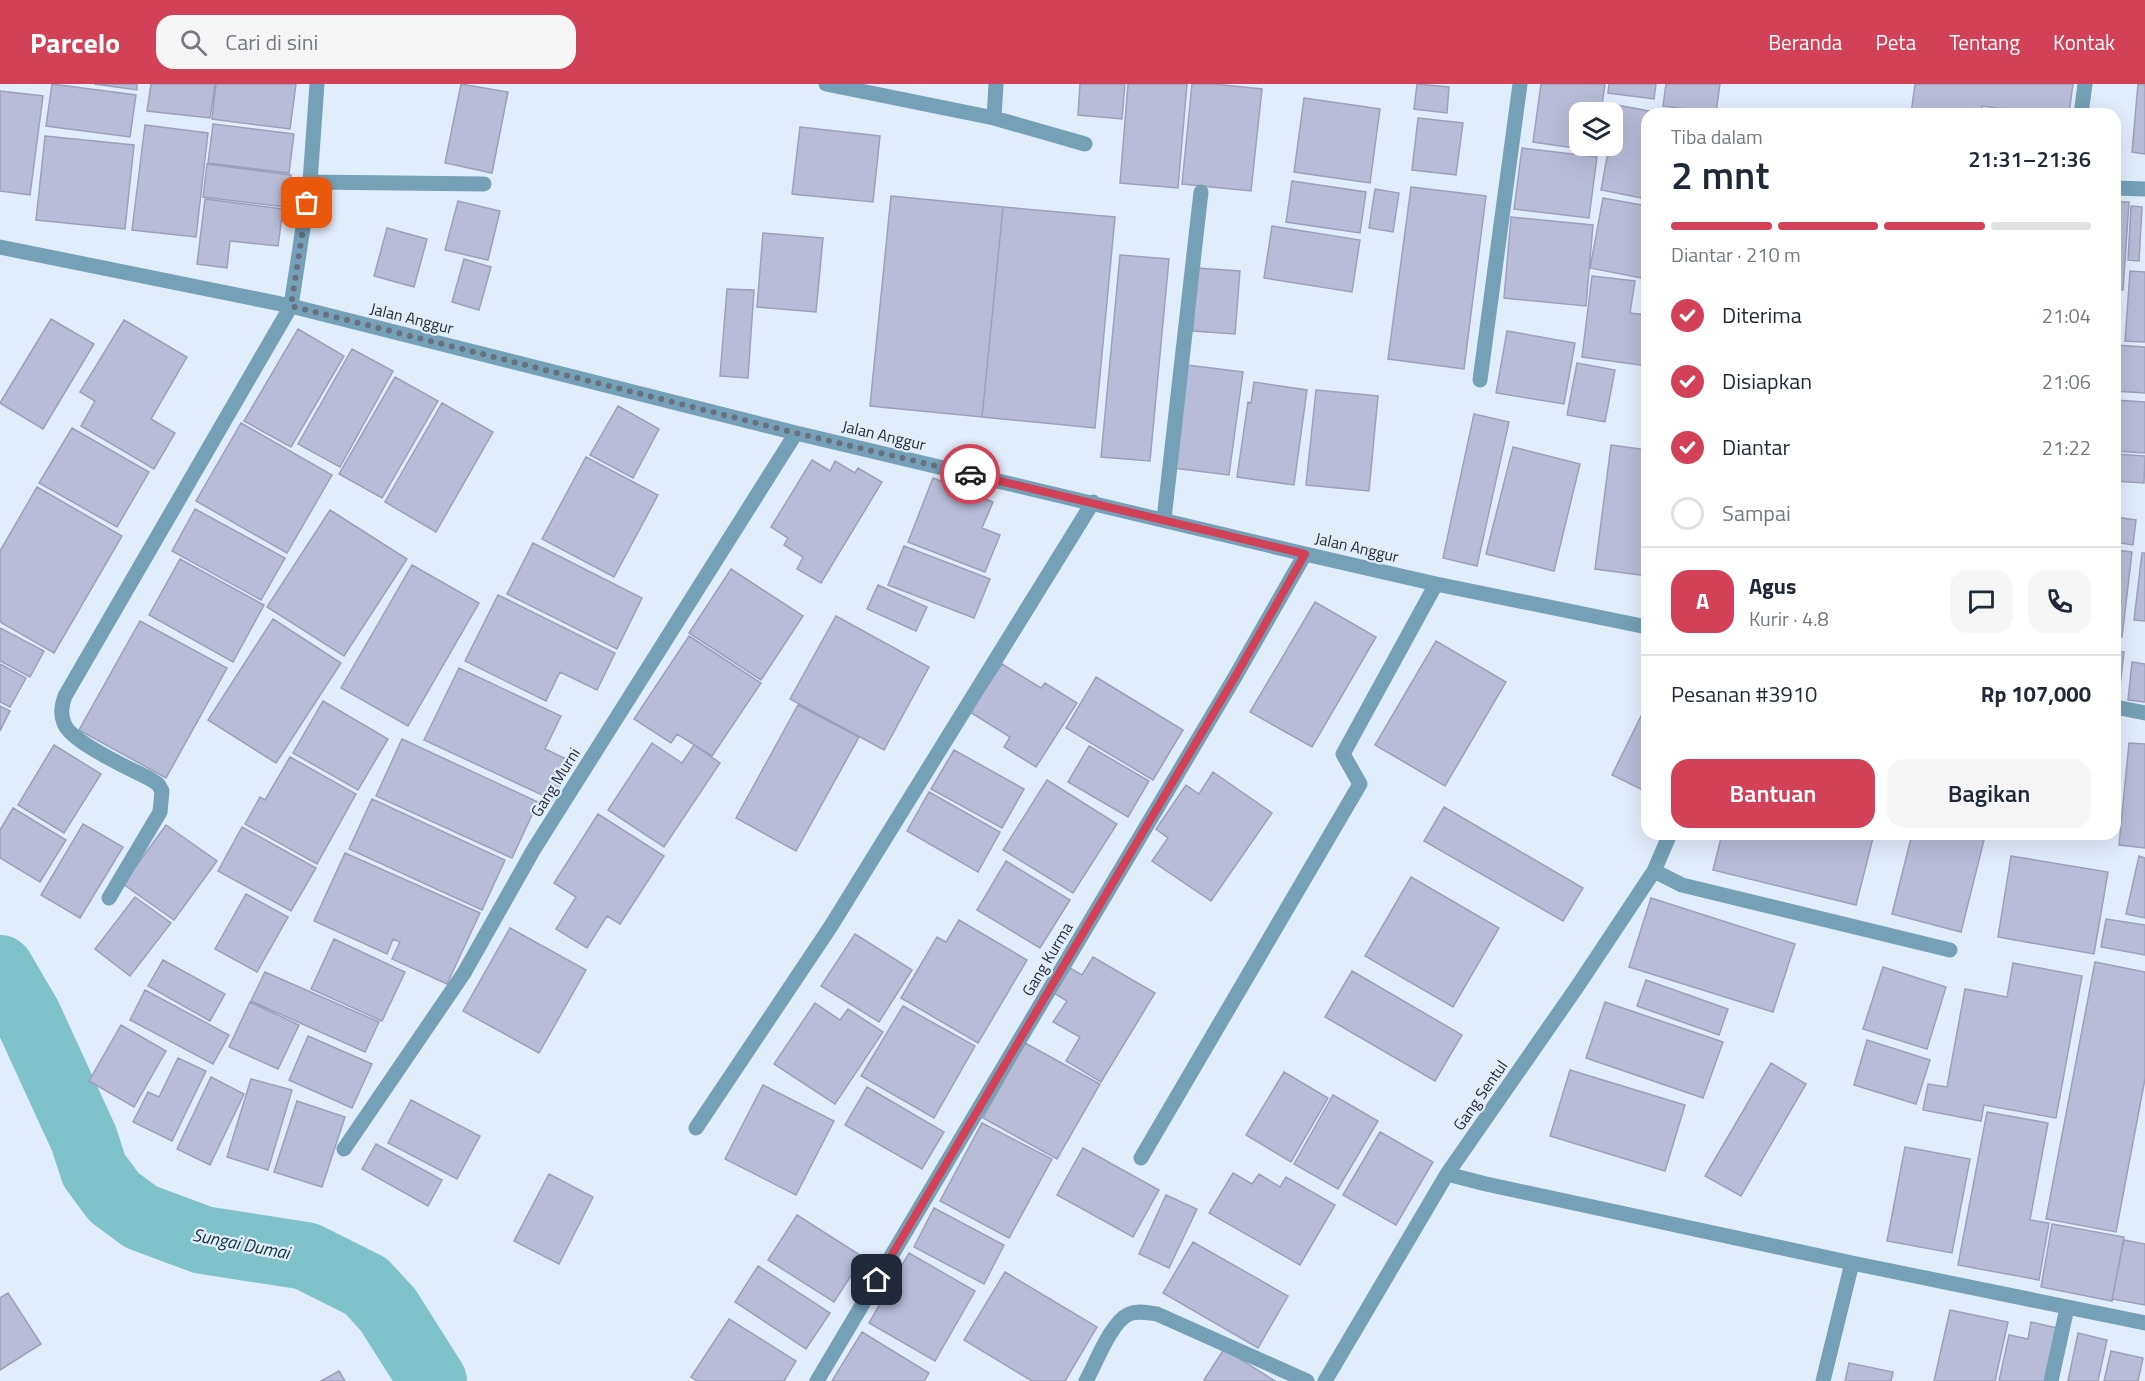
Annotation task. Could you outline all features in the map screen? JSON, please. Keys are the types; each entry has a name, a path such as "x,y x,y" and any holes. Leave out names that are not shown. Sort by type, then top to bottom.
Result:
{"street":[{"path":"109,898 160,812 162,791 158,784 150,779 70,734 64,724 61,708 65,696 291,306 310,182 317,84"},
{"path":"826,84 994,118 1085,144"},
{"path":"994,118 996,84"},
{"path":"1480,380 1520,84"},
{"path":"2082,108 2085,84"},
{"path":"310,182 484,184"},
{"path":"2121,188 2145,189"},
{"path":"1164,519 1201,192"},
{"name":"Jalan Anggur","path":"0,247 291,306 796,433 1305,554 1436,584 1641,626"},
{"name":"Gang Murni","path":"344,1149 464,973 534,849 796,433"},
{"path":"696,1128 831,926 1093,502"},
{"name":"Gang Kurma","path":"817,1381 1235,677 1305,554"},
{"path":"1141,1158 1360,784 1343,754 1436,584"},
{"path":"2121,708 2145,713"},
{"name":"Gang Sentul","path":"1325,1381 1447,1174 1577,987 1654,871 1667,840"},
{"path":"1654,871 1682,885 1950,950"},
{"path":"1447,1174 1852,1263 2145,1323"},
{"path":"1823,1381 1852,1263"},
{"path":"2051,1381 2067,1308"},
{"path":"1086,1381 1118,1320 1141,1312 1157,1314 1307,1381"}],"building":[{"path":"52,84 136,95 130,137 46,126"},
{"path":"94,84 137,84 137,90"},
{"path":"151,84 215,84 210,118 147,111"},
{"path":"216,84 296,84 290,129 212,119"},
{"path":"461,84 508,92 492,173 445,163"},
{"path":"1080,84 1125,84 1122,119 1078,115"},
{"path":"1128,84 1187,84 1178,188 1120,183"},
{"path":"1192,84 1262,89 1251,191 1182,184"},
{"path":"1417,84 1449,87 1447,113 1414,109"},
{"path":"1541,84 1605,84 1602,102 1569,102 1569,147 1533,142"},
{"path":"1609,84 1656,84 1654,99 1608,93"},
{"path":"1666,84 1720,84 1717,108 1663,106"},
{"path":"1915,84 2073,84 2070,108 1982,106 1982,108 1912,108"},
{"path":"2138,84 2145,84 2145,154 2132,152"},
{"path":"0,91 43,96 30,195 0,191"},
{"path":"1304,98 1380,109 1370,183 1294,172"},
{"path":"1623,106 1641,110 1641,198 1601,190 1607,156 1623,156"},
{"path":"1418,118 1463,123 1456,175 1412,170"},
{"path":"213,124 294,134 289,173 208,163"},
{"path":"145,125 208,133 196,237 132,230"},
{"path":"800,127 880,136 873,202 792,194"},
{"path":"45,136 134,145 125,229 36,220"},
{"path":"1522,148 1569,154 1569,156 1597,157 1589,218 1514,209"},
{"path":"207,164 291,175 286,207 203,197"},
{"path":"1292,181 1366,192 1360,233 1286,222"},
{"path":"1411,187 1486,196 1464,369 1388,359"},
{"path":"1375,189 1399,193 1393,232 1369,228"},
{"path":"891,196 1003,207 982,417 870,406"},
{"path":"1603,198 1641,205 1641,278 1590,268"},
{"path":"205,199 283,209 278,246 230,241 227,268 197,264"},
{"path":"458,201 500,211 488,260 445,250"},
{"path":"2121,202 2129,202 2123,290 2121,290"},
{"path":"2131,206 2142,207 2139,261 2128,260"},
{"path":"1003,207 1115,217 1095,428 982,417"},
{"path":"1511,217 1593,225 1586,306 1504,298"},
{"path":"1272,226 1360,240 1352,292 1264,278"},
{"path":"387,228 427,239 414,287 374,276"},
{"path":"763,233 823,238 816,312 757,307"},
{"path":"1120,255 1169,259 1150,461 1101,457"},
{"path":"464,259 491,267 479,310 452,302"},
{"path":"1197,268 1240,271 1235,334 1193,331"},
{"path":"2130,271 2145,272 2145,342 2125,341"},
{"path":"1592,276 1635,281 1630,313 1641,314 1641,365 1582,357"},
{"path":"727,289 754,290 748,378 720,376"},
{"path":"51,319 94,344 43,429 0,403"},
{"path":"124,320 187,357 151,419 175,433 154,469 81,426 95,401 80,392"},
{"path":"298,329 344,356 291,447 244,421"},
{"path":"1507,331 1575,343 1564,404 1496,393"},
{"path":"2121,345 2145,347 2145,393 2121,391"},
{"path":"352,349 393,371 340,467 298,444"},
{"path":"1577,363 1615,370 1605,422 1567,415"},
{"path":"1187,365 1243,372 1229,475 1173,468"},
{"path":"395,377 438,401 382,498 339,474"},
{"path":"1254,382 1307,390 1294,485 1237,477 1248,402 1251,403"},
{"path":"1316,390 1378,396 1369,491 1306,485"},
{"path":"2121,400 2145,402 2145,453 2121,451"},
{"path":"442,403 493,432 436,532 385,502"},
{"path":"618,406 659,429 633,478 590,455"},
{"path":"1474,414 1509,422 1477,566 1443,558"},
{"path":"241,423 332,475 287,553 196,501"},
{"path":"72,428 149,472 117,527 39,483"},
{"path":"1611,445 1641,449 1641,575 1595,569"},
{"path":"1513,447 1580,464 1554,571 1486,554"},
{"path":"2121,454 2145,456 2144,483 2121,481"},
{"path":"586,457 658,495 614,577 542,539"},
{"path":"812,460 830,471 835,461 855,473 858,468 882,482 821,583 797,569 803,557 784,545 788,538 771,527"},
{"path":"933,478 993,502 982,528 1000,535 985,572 908,542"},
{"path":"37,487 122,536 54,653 0,622 0,551"},
{"path":"195,509 285,558 261,600 172,551"},
{"path":"330,510 407,559 344,656 267,607"},
{"path":"2121,518 2136,520 2133,545 2121,543"},
{"path":"533,543 642,598 617,649 507,594"},
{"path":"904,546 990,579 974,618 888,585"},
{"path":"2121,551 2132,552 2121,637"},
{"path":"2142,553 2145,553 2145,621 2134,620"},
{"path":"180,559 264,605 233,662 149,615"},
{"path":"412,565 479,603 408,726 341,688"},
{"path":"731,569 803,616 761,680 689,633"},
{"path":"878,585 927,607 916,631 867,609"},
{"path":"498,595 615,653 597,690 560,672 546,701 465,661"},
{"path":"1315,602 1376,637 1312,747 1250,712"},
{"path":"836,616 929,667 884,750 790,699"},
{"path":"273,619 341,663 276,763 208,720"},
{"path":"140,621 227,668 166,778 79,730"},
{"path":"0,628 44,651 30,677 0,661"},
{"path":"689,636 761,683 712,756 677,734 671,743 634,719"},
{"path":"1436,641 1506,682 1445,786 1375,745"},
{"path":"2121,652 2124,652 2121,678"},
{"path":"2132,662 2145,664 2145,702 2128,700"},
{"path":"0,664 26,678 10,707 0,702"},
{"path":"1002,664 1041,688 1045,683 1077,703 1036,767 1004,747 1010,737 970,712"},
{"path":"459,668 561,716 545,749 571,761 553,800 424,740"},
{"path":"1096,677 1183,730 1153,780 1066,728"},
{"path":"323,701 388,739 358,790 293,753"},
{"path":"798,705 859,737 796,851 736,818"},
{"path":"0,706 10,711 0,731"},
{"path":"1641,716 1641,789 1612,775"},
{"path":"402,739 538,802 512,858 376,796"},
{"path":"652,743 682,763 694,745 720,763 664,847 608,810"},
{"path":"2129,743 2145,744 2145,848 2119,845"},
{"path":"54,745 101,774 64,833 18,805"},
{"path":"1089,746 1149,781 1128,817 1068,782"},
{"path":"954,750 1024,789 1002,828 931,789"},
{"path":"290,757 356,794 317,864 245,824 260,797 265,800"},
{"path":"1213,772 1272,813 1211,901 1152,861 1168,838 1156,829 1186,785 1199,794"},
{"path":"1047,780 1117,824 1073,893 1003,850"},
{"path":"929,792 1000,832 978,872 907,831"},
{"path":"372,799 505,860 482,910 349,849"},
{"path":"1444,807 1583,888 1563,921 1424,841"},
{"path":"13,808 66,840 40,882 0,858 0,830"},
{"path":"598,814 664,856 620,924 607,916 587,948 556,929 576,897 554,883"},
{"path":"83,824 123,847 80,918 41,895"},
{"path":"166,825 217,861 174,920 123,884"},
{"path":"242,827 316,868 291,911 218,871"},
{"path":"1720,840 1872,840 1856,905 1713,870"},
{"path":"1910,840 1984,840 1961,932 1892,914"},
{"path":"345,853 480,913 447,984 392,959 400,942 393,939 387,954 314,921"},
{"path":"2011,856 2108,872 2094,954 1998,937"},
{"path":"2139,856 2145,858 2145,918 2126,914"},
{"path":"1006,861 1070,900 1040,948 977,910"},
{"path":"1411,877 1499,928 1453,1007 1365,956"},
{"path":"246,894 288,917 257,972 215,949"},
{"path":"135,897 171,923 130,976 95,949"},
{"path":"1651,898 1795,944 1773,1012 1629,967"},
{"path":"2106,919 2145,925 2145,955 2101,947"},
{"path":"959,920 1027,960 978,1043 901,998 937,937 946,942"},
{"path":"510,928 586,970 539,1053 463,1011"},
{"path":"855,934 912,970 879,1022 821,986"},
{"path":"334,939 405,972 382,1021 311,989"},
{"path":"1093,957 1155,993 1101,1082 1066,1061 1080,1037 1053,1022 1067,1001 1054,993 1070,968 1082,975"},
{"path":"163,960 225,994 210,1021 148,986"},
{"path":"2095,962 2145,972 2145,1079 2116,1232 2046,1219"},
{"path":"2013,963 2082,976 2056,1118 1984,1105 1981,1121 1923,1110 1928,1084 1947,1087 1965,989 2007,997"},
{"path":"1883,967 1946,987 1927,1049 1863,1029"},
{"path":"1352,971 1462,1035 1435,1081 1325,1017"},
{"path":"265,972 379,1022 365,1052 251,1001"},
{"path":"1646,980 1728,1009 1719,1035 1637,1006"},
{"path":"145,990 229,1035 213,1064 130,1020"},
{"path":"250,1002 299,1025 278,1069 229,1047"},
{"path":"1605,1002 1723,1042 1703,1098 1586,1058"},
{"path":"815,1003 840,1020 848,1009 883,1032 835,1104 774,1064"},
{"path":"903,1006 975,1046 934,1118 861,1076"},
{"path":"121,1025 166,1051 134,1107 89,1081"},
{"path":"308,1036 372,1064 352,1108 289,1080"},
{"path":"1867,1040 1930,1060 1916,1104 1854,1085"},
{"path":"1025,1043 1100,1084 1057,1159 983,1118"},
{"path":"178,1058 206,1071 172,1141 133,1122 148,1092 159,1097"},
{"path":"1771,1063 1806,1084 1741,1196 1705,1176"},
{"path":"1570,1070 1685,1105 1665,1171 1550,1136"},
{"path":"1284,1072 1328,1098 1291,1162 1246,1135"},
{"path":"211,1077 244,1094 210,1165 177,1149"},
{"path":"251,1079 292,1090 268,1170 227,1157"},
{"path":"763,1085 834,1121 796,1195 725,1159"},
{"path":"867,1087 944,1132 922,1169 845,1125"},
{"path":"1333,1095 1378,1121 1338,1189 1294,1164"},
{"path":"411,1100 480,1136 457,1179 388,1143"},
{"path":"297,1101 345,1117 322,1187 274,1172"},
{"path":"1987,1112 2048,1123 2030,1220 2049,1223 2039,1280 1958,1265"},
{"path":"982,1123 1052,1159 1009,1238 940,1201"},
{"path":"1380,1132 1433,1162 1396,1225 1343,1195"},
{"path":"376,1144 442,1180 428,1206 362,1169"},
{"path":"1905,1147 1970,1159 1952,1253 1887,1241"},
{"path":"1083,1148 1159,1190 1133,1237 1057,1195"},
{"path":"1233,1173 1252,1184 1259,1174 1280,1187 1286,1177 1335,1205 1300,1265 1209,1213"},
{"path":"549,1174 593,1197 559,1264 514,1241"},
{"path":"1166,1195 1197,1209 1169,1268 1139,1254"},
{"path":"934,1208 1004,1245 984,1284 914,1247"},
{"path":"797,1215 863,1257 834,1302 768,1260"},
{"path":"2052,1224 2124,1237 2112,1301 2041,1287"},
{"path":"2124,1240 2145,1244 2145,1305 2112,1299"},
{"path":"1193,1242 1288,1296 1258,1348 1163,1293"},
{"path":"909,1253 975,1291 935,1361 869,1323"},
{"path":"758,1266 830,1313 806,1349 735,1302"},
{"path":"1005,1272 1097,1327 1065,1381 1032,1381 964,1340"},
{"path":"8,1293 41,1344 0,1370 0,1298"},
{"path":"1950,1310 2008,1322 1995,1381 1934,1381"},
{"path":"729,1319 796,1361 784,1381 697,1381 691,1377"},
{"path":"2031,1322 2058,1328 2047,1381 1999,1381 2009,1335 2028,1339"},
{"path":"862,1332 929,1373 924,1381 832,1381"},
{"path":"2078,1333 2107,1340 2098,1381 2068,1381"},
{"path":"1224,1349 1275,1381 1204,1380"},
{"path":"2111,1351 2143,1358 2138,1381 2104,1381"},
{"path":"1849,1363 1893,1372 1891,1381 1845,1381"},
{"path":"339,1371 345,1381 321,1381"}],"waterway":[{"name":"Sungai Dumai","path":"0,969 28,1017 84,1139 94,1170 114,1197 141,1217 203,1240 306,1256 366,1286 388,1310 433,1381"}],"way so far":[{"path":"307,203 291,306 796,433 970,474"}],"route":[{"path":"877,1280 1235,677 1305,554 970,474"}]}
